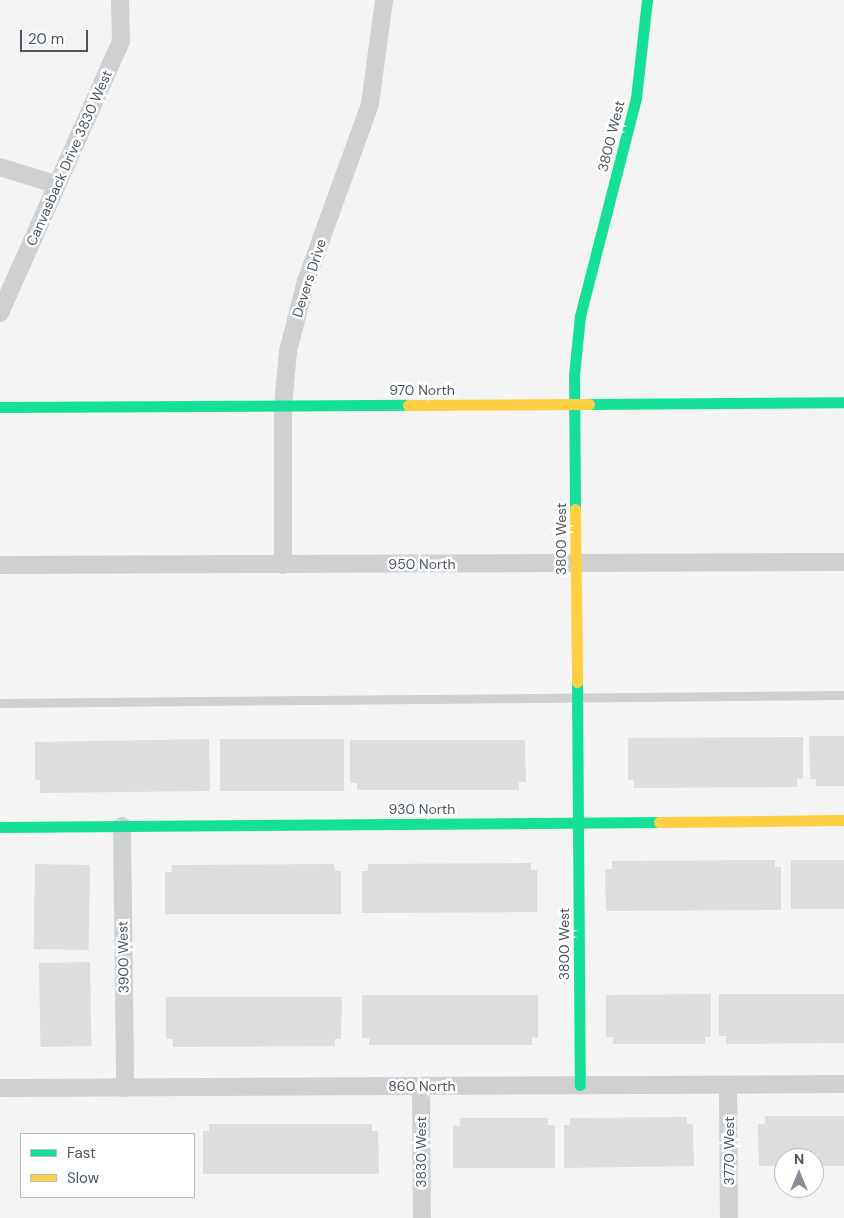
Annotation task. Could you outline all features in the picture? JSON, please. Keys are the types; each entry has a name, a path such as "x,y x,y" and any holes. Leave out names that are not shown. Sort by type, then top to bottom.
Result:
{"street":[{"name":"Canvasback Drive 3830 West","path":"0,314 121,41 120,0"},
{"name":"Devers Drive","path":"283,565 283,406 296,316 370,104 384,0"},
{"name":"3800 West","path":"580,1085 575,405 580,316 636,98 647,0"},
{"path":"0,167 56,184"},
{"name":"970 North","path":"0,407 844,402"},
{"name":"950 North","path":"0,565 844,562"},
{"name":"930 North","path":"0,827 844,820"},
{"name":"3900 West","path":"122,826 125,1088"},
{"name":"860 North","path":"0,1088 844,1084"},
{"name":"3770 West","path":"728,1085 729,1218"},
{"name":"3830 West","path":"421,1086 422,1218"}],"lane":[{"path":"0,703 844,695"}],"building":[{"path":"809,736 844,736 844,786 816,786 816,779 810,779"},
{"path":"803,737 803,779 797,779 797,787 634,788 634,780 628,780 628,738"},
{"path":"209,739 210,791 40,793 40,780 35,780 35,742"},
{"path":"220,739 344,739 344,791 220,791"},
{"path":"350,740 525,740 526,782 519,782 519,790 357,790 357,783 350,783"},
{"path":"775,860 775,867 781,867 781,910 606,911 605,869 612,869 612,861"},
{"path":"791,860 844,860 844,909 791,909"},
{"path":"531,863 531,870 537,870 537,912 362,913 362,871 368,871 368,864"},
{"path":"35,864 90,865 89,950 34,949"},
{"path":"334,864 335,871 341,871 341,914 165,914 165,872 172,872 171,865"},
{"path":"90,962 91,1046 40,1047 39,963"},
{"path":"711,994 711,1037 705,1037 705,1044 613,1044 613,1037 606,1037 606,995"},
{"path":"719,994 844,994 844,1043 726,1044 726,1036 719,1036"},
{"path":"362,995 538,995 538,1038 532,1037 532,1045 369,1045 369,1038 362,1038"},
{"path":"166,997 342,997 341,1039 335,1039 335,1046 173,1047 173,1039 166,1039"},
{"path":"765,1116 844,1116 844,1166 824,1166 824,1148 774,1148 774,1166 759,1166 758,1124 765,1124"},
{"path":"687,1117 687,1124 693,1124 694,1166 564,1168 564,1125 570,1125 570,1118"},
{"path":"460,1118 548,1118 548,1125 555,1125 555,1168 453,1168 453,1126 460,1126"},
{"path":"209,1124 372,1124 372,1131 378,1131 379,1174 203,1174 203,1131 209,1131"}],"traffic: fast":[{"path":"575,509 574,375 580,316 636,98 647,0"},
{"path":"589,404 844,402"},
{"path":"0,407 408,405"},
{"path":"577,682 580,1085"},
{"path":"0,827 659,822"}],"traffic: slow":[{"path":"408,405 589,404"},
{"path":"575,509 577,682"},
{"path":"659,822 844,820"}]}
